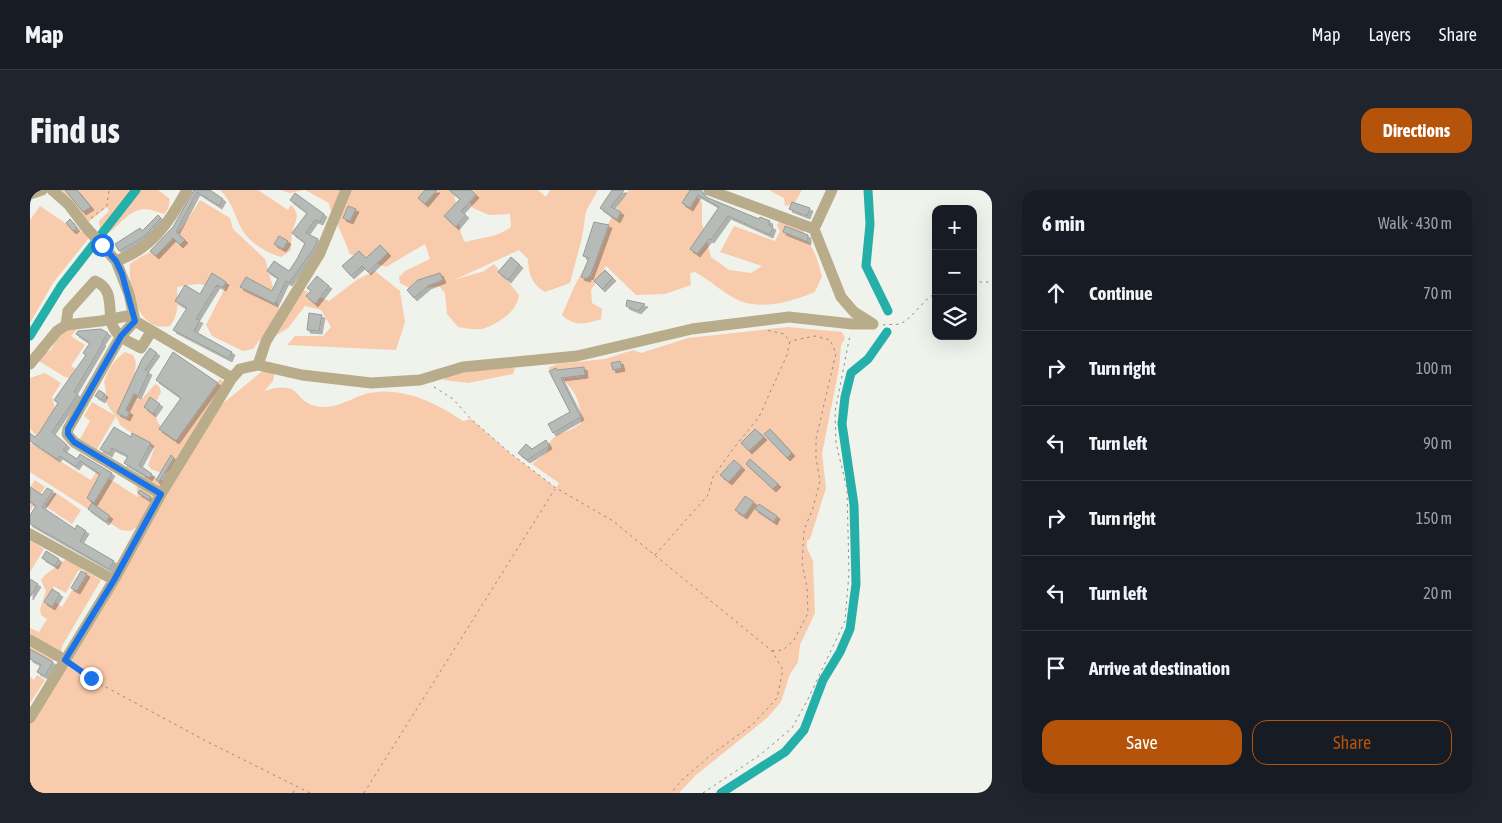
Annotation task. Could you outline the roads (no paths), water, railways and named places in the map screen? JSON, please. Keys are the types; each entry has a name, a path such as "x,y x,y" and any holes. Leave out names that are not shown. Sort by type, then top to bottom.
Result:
{"street":[{"path":"30,194 42,190"},
{"path":"52,190 69,205 116,261 129,294 134,318 151,332 232,378"},
{"path":"116,261 136,253 162,231 187,190"},
{"path":"258,365 266,341 320,252 346,190"},
{"path":"709,190 814,229"},
{"path":"30,718 114,580 161,494 232,378 240,369 258,365 302,375 371,383 420,380 463,367 596,352 692,329 789,317 852,324 877,324 854,312 841,297 814,229 832,190"},
{"path":"66,325 68,311 95,281 104,285 109,295 111,319 116,333 141,348 151,332"},
{"path":"30,364 57,331 66,325 134,318"},
{"path":"134,318 121,336 68,429 68,434 74,442 161,494"},
{"path":"30,534 114,580"},
{"path":"30,640 65,660"}],"waterway":[{"path":"30,336 61,286 136,190"},
{"path":"868,190 870,224 866,266 888,311"},
{"path":"721,793 785,752 804,730 823,680 840,652 850,629 856,584 854,505 842,424 845,397 851,373 868,359 887,332"}]}
